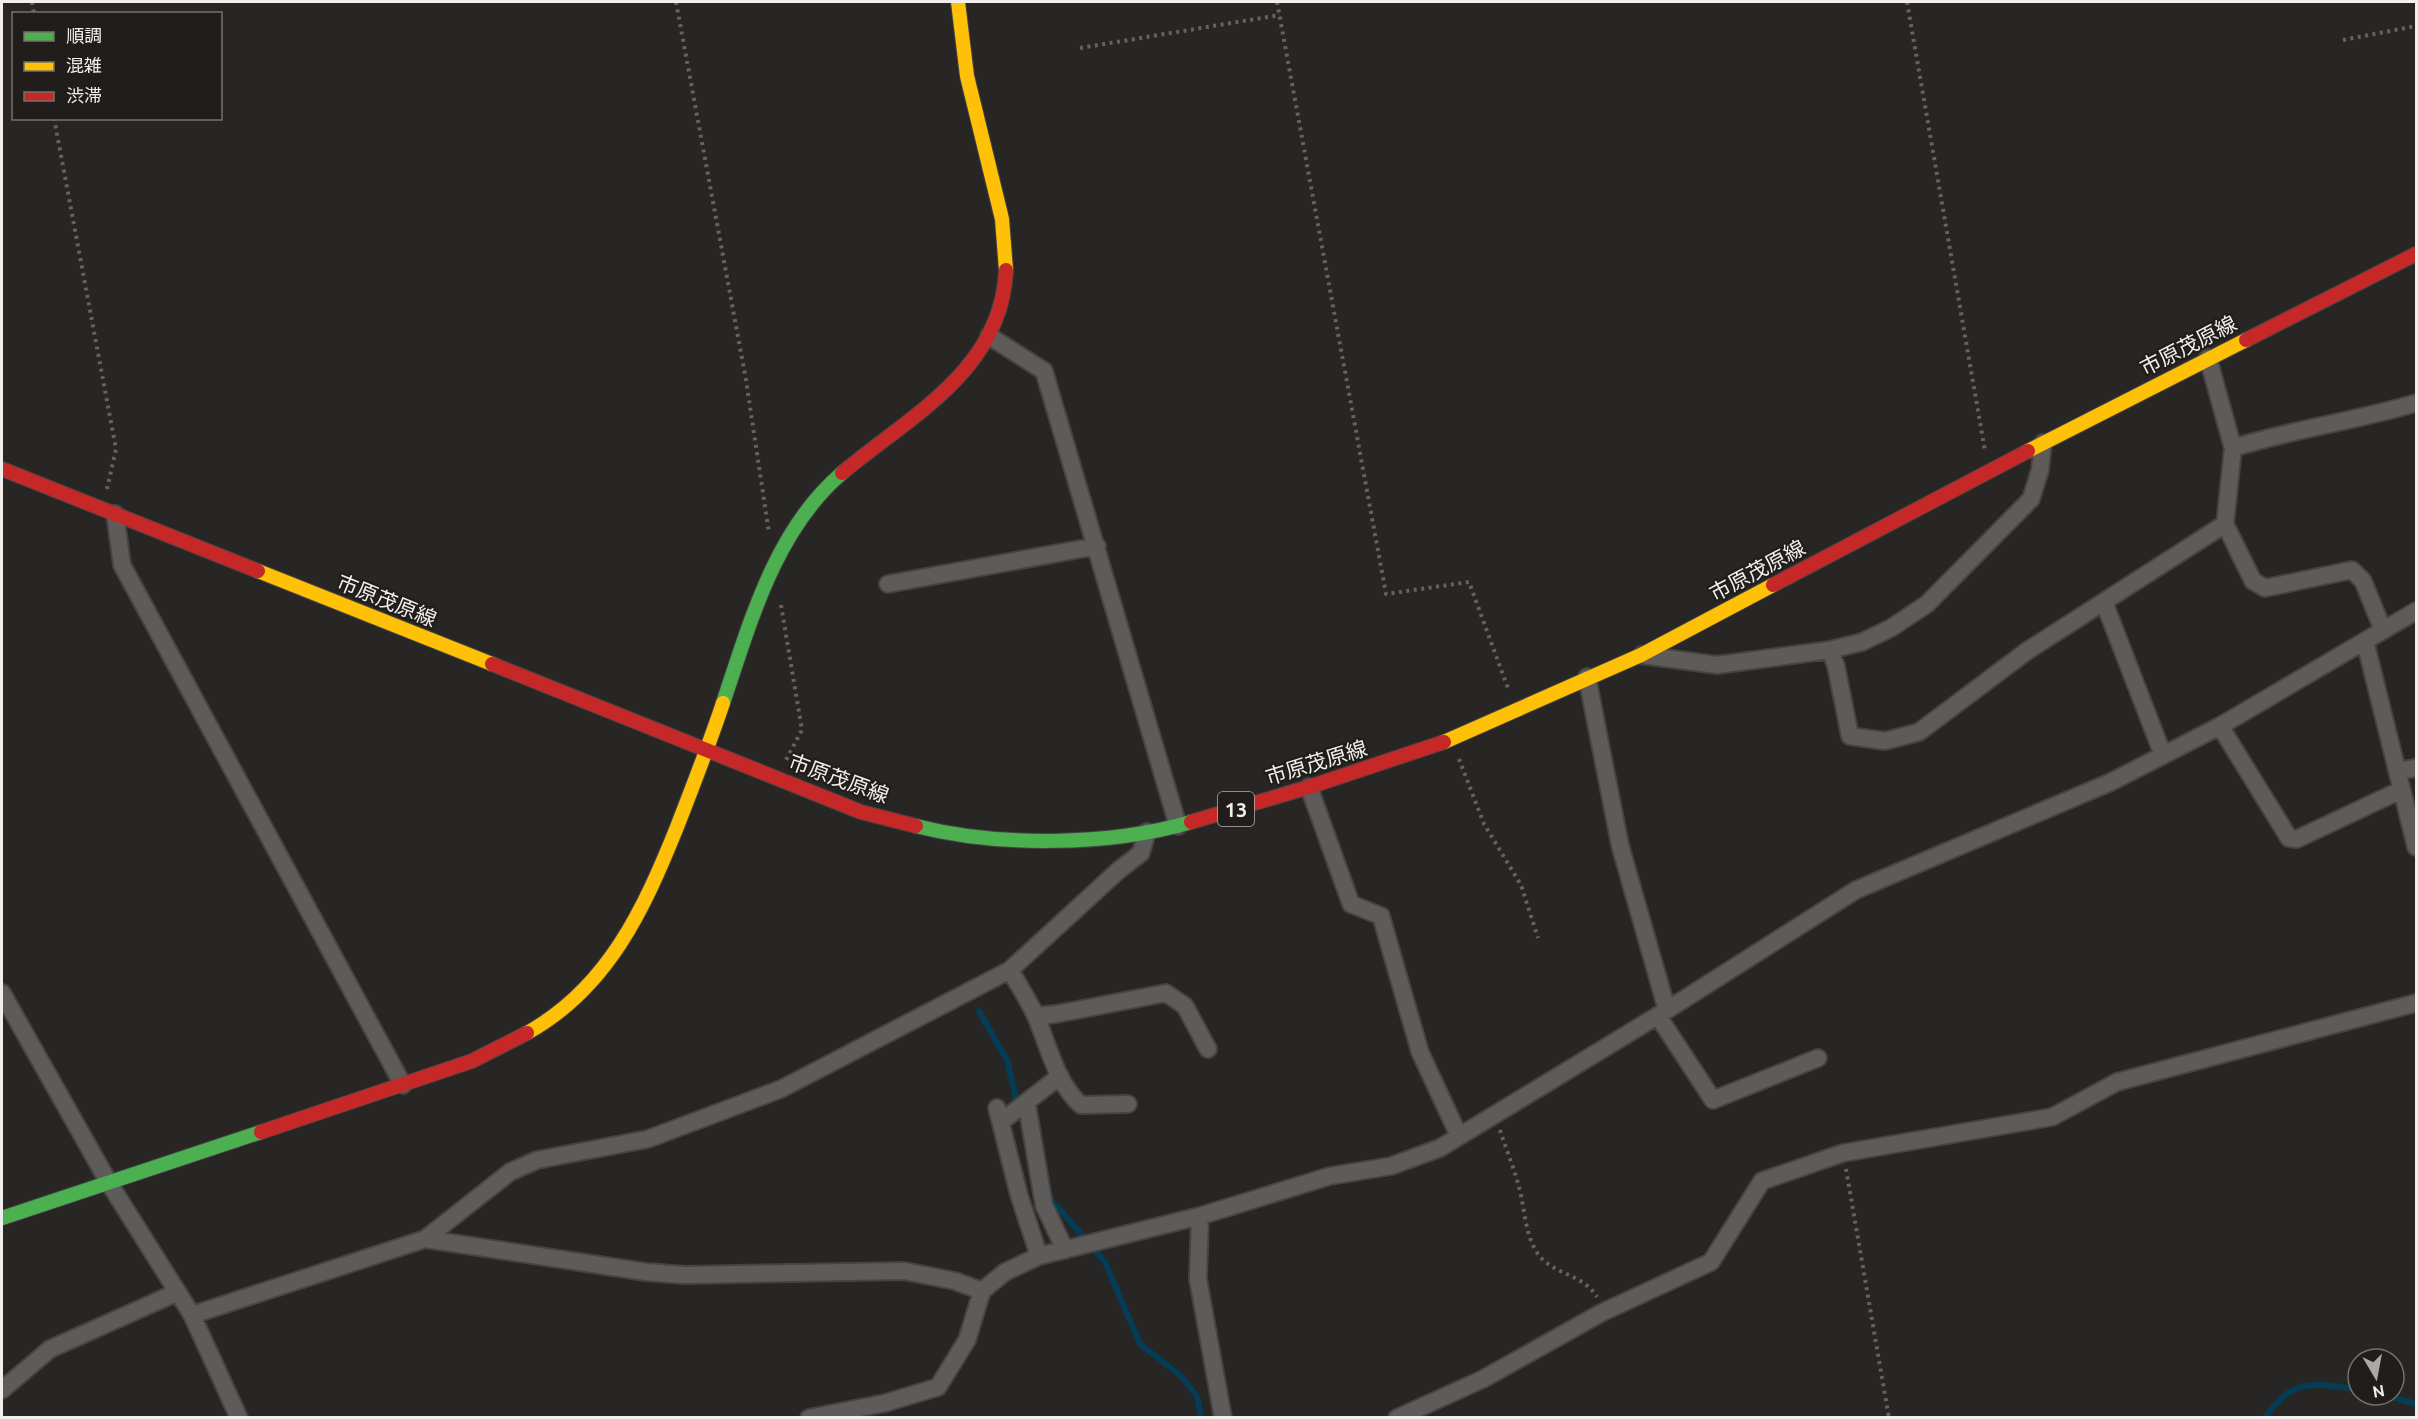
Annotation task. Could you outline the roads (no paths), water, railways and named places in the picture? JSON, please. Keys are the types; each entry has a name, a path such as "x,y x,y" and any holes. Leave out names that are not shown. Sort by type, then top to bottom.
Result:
{"main road":[{"path":"2,1218 403,1085 508,1045 561,1013 587,991 615,955 640,914 706,751 774,567 802,516 839,476 951,390 975,360 989,336 1003,293 1007,266 1005,225 966,71 958,2"},
{"name":"市原茂原線","path":"2,469 861,812 952,835 991,839 1067,840 1147,832 1178,826 1309,787 1450,739 1517,711 1587,677 1641,655 2043,443 2416,254"}],"street":[{"path":"989,336 1044,370 1098,546 1178,826"},
{"path":"2208,358 2233,448 2225,524 2253,580 2265,588 2352,570 2363,581 2383,630"},
{"path":"2233,448 2285,432 2367,418 2416,403"},
{"path":"1641,655 1717,665 1830,650 1862,642 1892,628 1927,604 2031,499 2040,470 2043,443"},
{"path":"108,512 122,566 403,1085"},
{"path":"1830,650 1850,736 1885,741 1919,732 2027,651 2225,524"},
{"path":"888,584 1098,546"},
{"path":"2104,602 2163,755"},
{"path":"809,1418 885,1403 938,1388 968,1340 982,1291 1005,1272 1039,1256 1200,1216 1330,1176 1391,1166 1440,1148 1662,1013 1856,890 2111,782 2220,726 2416,611"},
{"path":"2365,641 2416,847"},
{"path":"1587,677 1620,845 1662,1013 1713,1100 1818,1058"},
{"path":"2220,726 2289,838 2297,839 2401,790"},
{"path":"2397,771 2416,768"},
{"path":"1309,787 1351,904 1381,916 1420,1052 1459,1136"},
{"path":"192,1315 424,1239 510,1172 537,1160 648,1139 781,1089 1010,970 1119,870 1141,853 1147,832"},
{"path":"1010,970 1036,1016 1060,1076 1074,1099 1081,1106 1128,1104"},
{"path":"2,993 109,1183 192,1315 239,1418"},
{"path":"1036,1016 1166,993 1185,1006 1208,1049"},
{"path":"1397,1418 1483,1379 1601,1313 1711,1262 1762,1181 1843,1153 2052,1117 2117,1083 2416,1003"},
{"path":"1039,1256 1019,1195 1000,1114 1027,1105 1060,1076"},
{"path":"1027,1105 1044,1205 1065,1250"},
{"path":"1200,1216 1198,1280 1223,1418"},
{"path":"424,1239 646,1272 684,1275 904,1271 955,1281 982,1291"},
{"path":"2,1390 50,1349 178,1292"}],"waterway":[{"path":"979,1011 1007,1060 1018,1107"},
{"path":"1048,1196 1105,1262 1140,1344 1181,1376 1197,1396 1201,1418"},
{"path":"2265,1418 2275,1404 2295,1389 2317,1385 2346,1388"},
{"path":"2406,1401 2416,1404"}]}
